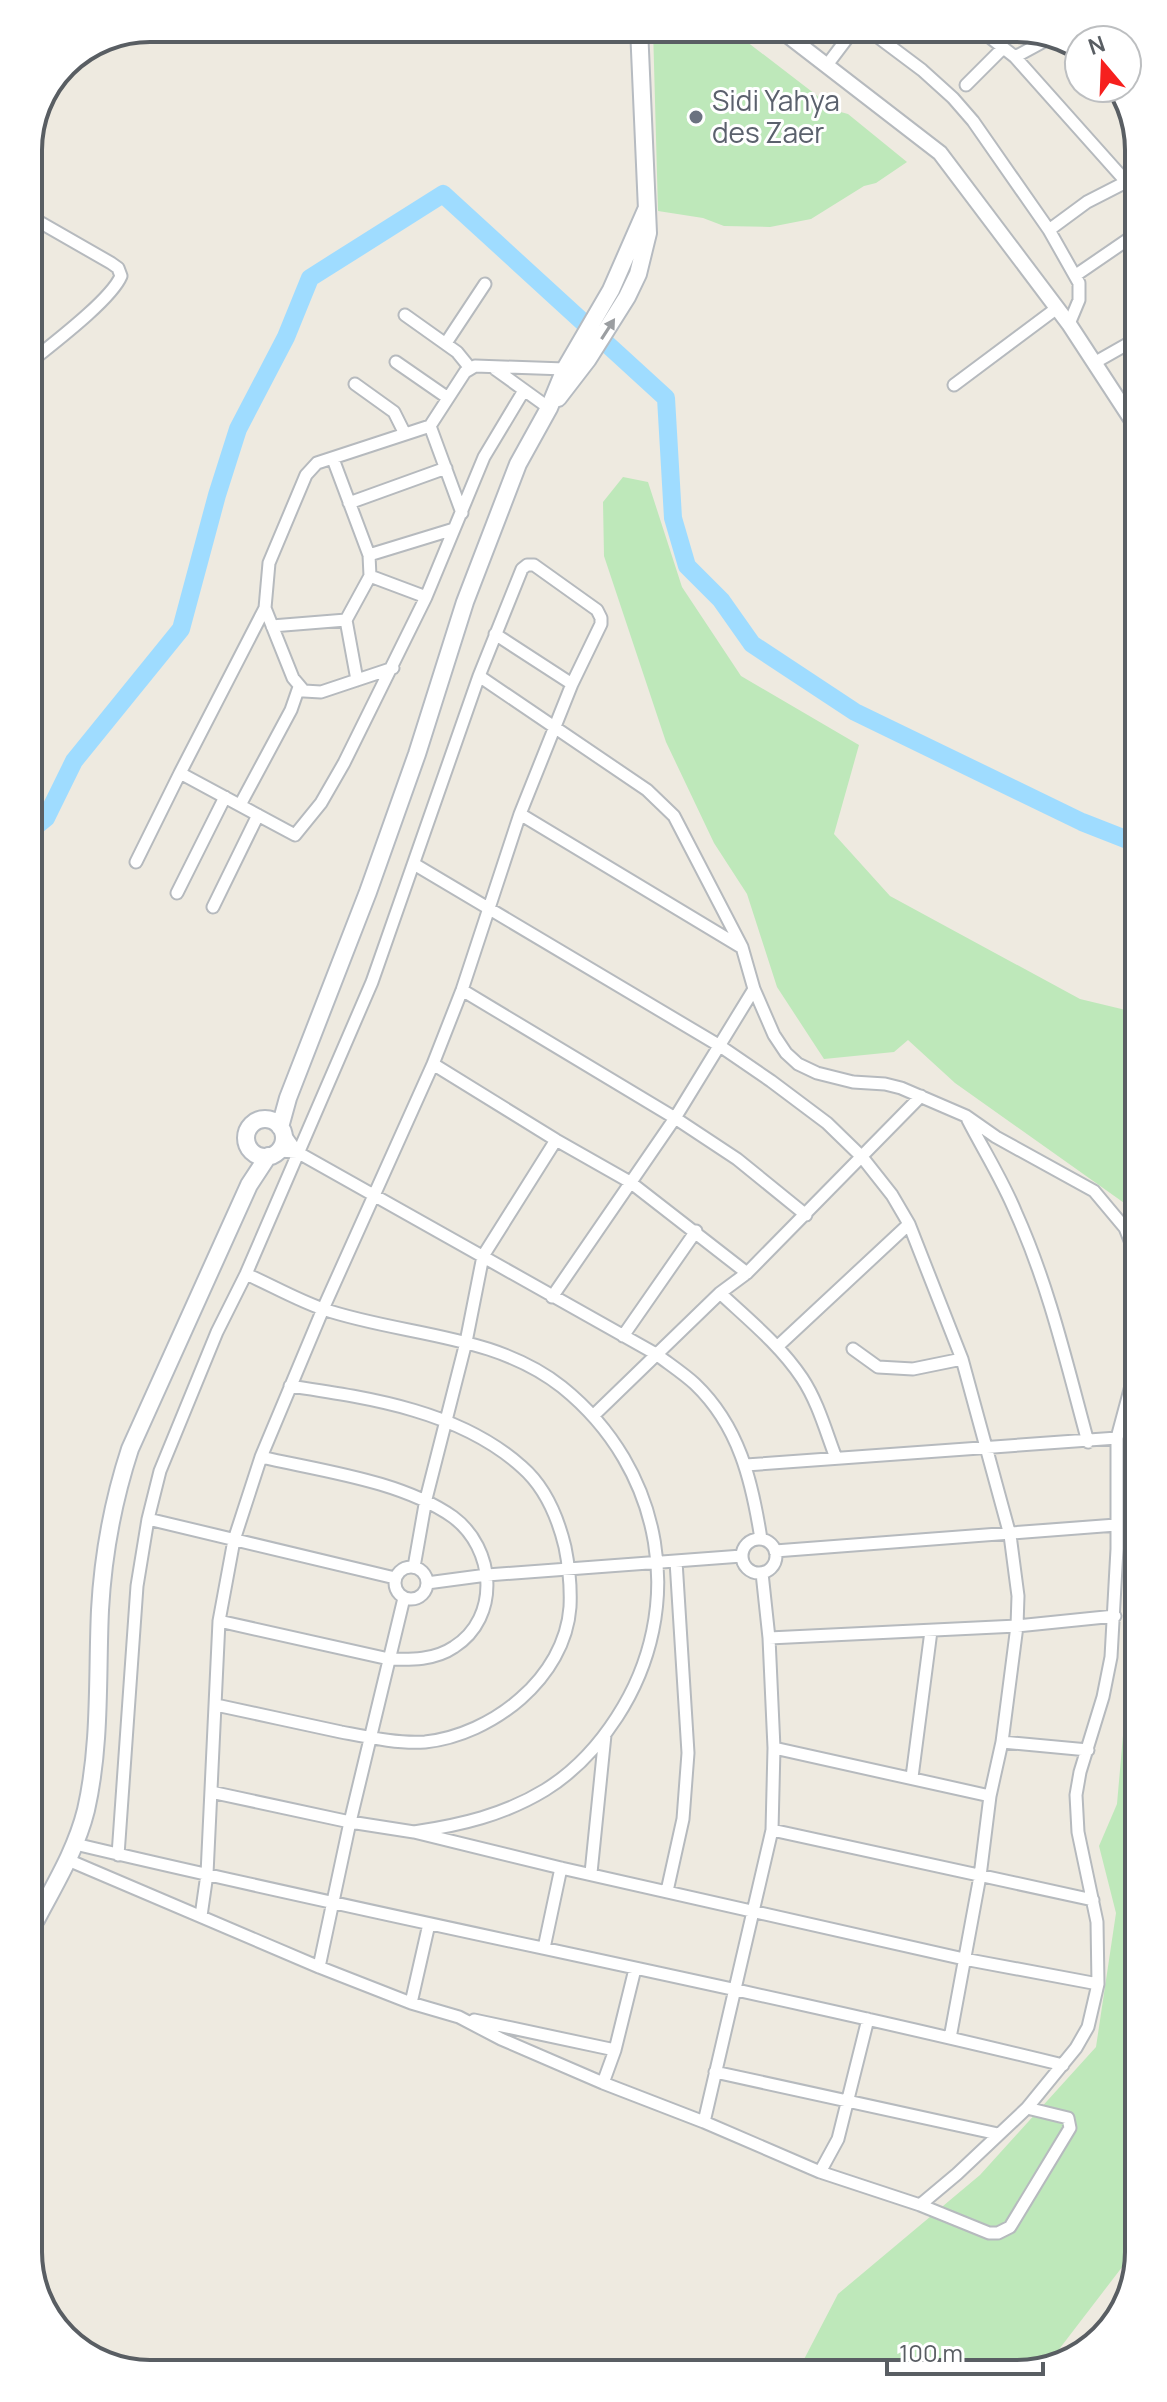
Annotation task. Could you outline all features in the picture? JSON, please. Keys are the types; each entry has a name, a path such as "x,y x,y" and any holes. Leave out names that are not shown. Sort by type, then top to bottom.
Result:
{"main road":[{"path":"549,408 566,390 582,355 619,294 646,210 640,42"},
{"path":"42,1909 72,1852 86,1810 96,1742 100,1608 108,1531 130,1449 249,1185 282,1143 276,1126 368,892 481,561 518,464 549,408 565,369 582,355"},
{"path":"249,1185 248,1129 259,1120 276,1126"},
{"path":"249,1149 254,1153 272,1154"}],"street":[{"path":"797,42 940,153 1069,324 1125,410"},
{"path":"827,65 844,42"},
{"path":"883,42 953,98 973,121 1049,230 1076,275 1080,294 1069,324"},
{"path":"996,42 1015,57 1125,179"},
{"path":"1015,57 1038,45"},
{"path":"966,85 1003,48"},
{"path":"1049,230 1087,202 1125,185"},
{"path":"42,223 111,263 118,268 121,276 77,324 42,352"},
{"path":"1076,275 1125,241"},
{"path":"446,343 485,284"},
{"path":"954,385 1057,308"},
{"path":"405,315 446,343 470,368"},
{"path":"1094,363 1125,345"},
{"path":"396,362 448,398"},
{"path":"136,862 265,608 269,563 311,468 430,426 470,368 565,369"},
{"path":"495,368 523,392 549,408"},
{"path":"355,384 394,412 405,434"},
{"path":"180,773 295,835 328,792 393,668 484,457 523,392"},
{"path":"430,426 462,513"},
{"path":"333,459 369,555 370,576 346,620 357,680"},
{"path":"349,503 446,468"},
{"path":"369,555 454,529"},
{"path":"118,1855 137,1586 148,1519 171,1440 372,982 495,634 522,569 534,565 597,610 601,624 572,684 520,814 462,990 433,1064 290,1386 261,1457 234,1540 219,1621 207,1874 201,1916"},
{"path":"370,576 426,597"},
{"path":"265,608 299,687 309,693 321,692 393,668"},
{"path":"272,626 346,620"},
{"path":"495,634 572,684"},
{"path":"479,676 647,790 674,816 742,947 754,989 774,1035 798,1064 817,1073 853,1082 885,1084 966,1116 996,1137 1094,1191 1125,1228"},
{"path":"240,805 291,710 299,687"},
{"path":"177,893 225,797"},
{"path":"520,814 742,947"},
{"path":"213,907 258,815"},
{"path":"414,864 720,1046 827,1123 862,1157 892,1195 909,1224 962,1359 1010,1535 1017,1577 1017,1626 1002,1742 990,1796 980,1876 950,2038"},
{"path":"552,1297 675,1118 754,989"},
{"path":"462,990 675,1118 737,1159 806,1215"},
{"path":"433,1064 630,1182 747,1273"},
{"path":"594,1415 720,1293 747,1273 921,1096"},
{"path":"966,1116 1022,1227 1059,1330 1088,1442"},
{"path":"276,1126 297,1152 656,1354 695,1383 720,1412 735,1438 755,1498 761,1539"},
{"path":"414,1567 426,1499 466,1342 483,1256 556,1140"},
{"path":"272,1154 297,1152"},
{"path":"778,1346 909,1224"},
{"path":"623,1336 696,1231"},
{"path":"246,1274 323,1309 466,1342 534,1368 594,1415 628,1468 640,1494 659,1561 659,1603 651,1645 634,1688 605,1735 575,1767 535,1795 501,1812 465,1824 414,1832"},
{"path":"720,1293 778,1346 811,1394 836,1458"},
{"path":"853,1349 878,1367 913,1369 962,1359"},
{"path":"216,1705 371,1738 423,1742 450,1737 474,1729 506,1711 537,1683 561,1642 570,1610 570,1569 561,1532 553,1510 524,1469 477,1437 446,1422 409,1409 290,1386"},
{"path":"920,2205 1027,2108 1063,2065 1088,2027 1098,1984 1097,1922 1076,1815 1080,1772 1103,1697 1115,1616 1117,1438 1125,1408"},
{"path":"746,1465 1117,1438"},
{"path":"219,1621 389,1659 413,1661 451,1649 467,1638 481,1619 487,1595 487,1575 478,1543 467,1528 426,1499 400,1490 261,1457"},
{"path":"148,1519 395,1578"},
{"path":"775,1551 1116,1525"},
{"path":"761,1539 770,1543 775,1551 775,1562 762,1573 746,1567 742,1556 748,1543 761,1539"},
{"path":"427,1583 487,1575 742,1556"},
{"path":"667,1891 683,1819 688,1753 676,1561"},
{"path":"414,1567 423,1573 427,1583 420,1597 404,1598 396,1590 395,1578 402,1569 414,1567"},
{"path":"704,2122 772,1830 774,1748 769,1638 762,1573"},
{"path":"319,1967 404,1598"},
{"path":"769,1638 1017,1626 1115,1616"},
{"path":"912,1777 931,1631"},
{"path":"591,1873 605,1735"},
{"path":"1002,1742 1088,1750"},
{"path":"774,1748 990,1796"},
{"path":"211,1792 350,1822 414,1832 964,1959 1098,1984"},
{"path":"772,1830 1093,1900"},
{"path":"72,1852 118,1855 207,1874 868,2019 1063,2065"},
{"path":"72,1852 201,1916 411,2003 459,2017 615,2050"},
{"path":"544,1948 561,1868"},
{"path":"411,2003 429,1924"},
{"path":"603,2083 615,2050 635,1969"},
{"path":"459,2017 501,2039 603,2083 820,2172 920,2205 989,2233 998,2233 1010,2227 1071,2124 1064,2116 1027,2108"},
{"path":"820,2172 838,2139 868,2019"},
{"path":"715,2072 998,2134"}],"green space":[{"path":"653,42 747,42 837,111 848,114 907,162 811,219 770,227 724,226 703,218 658,211"},
{"path":"623,477 648,482 682,587 741,676 859,745 834,834 890,896 1080,999 1125,1010 1125,1204 955,1083 908,1040 894,1052 824,1059 777,987 747,894 714,843 666,742 604,556 603,502"},
{"path":"1125,1713 1124,2265 1057,2352 1038,2358 804,2360 838,2294 980,2175 1096,2047 1116,1913 1099,1846 1117,1804"}],"waterway":[{"path":"42,821 74,761 181,629 238,429 286,337 310,278 443,194 666,398 673,518 687,566 721,600 752,644 855,712 1082,822 1125,839"}],"place":[{"name":"Sidi Yahya des Zaer","path":"696,117"}]}
